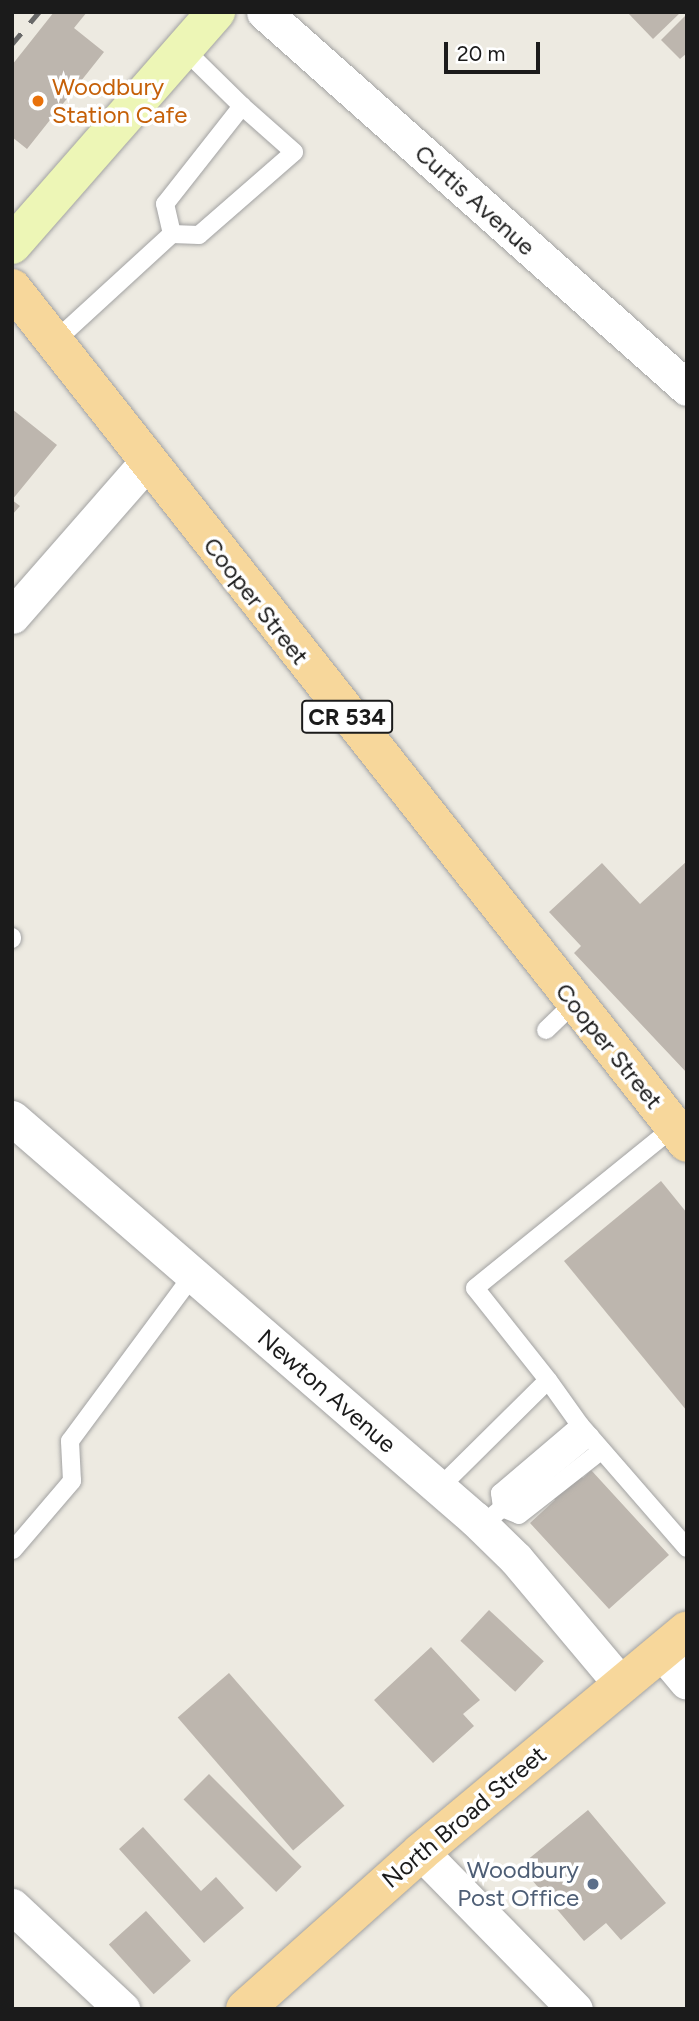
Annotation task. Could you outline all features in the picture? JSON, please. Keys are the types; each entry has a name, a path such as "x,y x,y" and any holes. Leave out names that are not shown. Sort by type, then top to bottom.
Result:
{"main road":[{"name":"Cooper Street","path":"12,288 574,1003 683,1129"},
{"name":"North Broad Street","path":"260,2004 421,1852 674,1641"}],"street":[{"path":"12,245 216,12"},
{"name":"Curtis Avenue","path":"264,12 687,388"},
{"path":"12,615 147,463"},
{"name":"Newton Avenue","path":"12,1118 439,1488 491,1517 516,1559 621,1684"},
{"path":"674,1641 687,1682"},
{"path":"421,1852 575,2009"},
{"path":"12,1906 122,2009"}],"lane":[{"path":"54,342 172,234 199,235 294,152 184,49"},
{"path":"172,234 165,204 242,106"},
{"path":"546,1030 574,1003"},
{"path":"683,1129 475,1288 585,1431 687,1548"},
{"path":"13,1550 72,1481 70,1441 193,1275"},
{"path":"439,1488 548,1380"},
{"path":"491,1517 585,1431"},
{"path":"491,1517 519,1515 602,1450"}],"building":[{"name":"Woodbury Station Cafe","path":"54,12 87,12 74,28 104,52 27,149 12,137 12,65"},
{"path":"627,12 681,12 653,39"},
{"path":"687,14 687,53 680,59 661,40"},
{"path":"12,409 57,445 12,500"},
{"path":"12,500 20,506 12,515"},
{"path":"687,861 687,1073 574,953 581,946 549,912 602,863 640,904"},
{"path":"661,1181 687,1213 687,1411 564,1261"},
{"path":"550,1442 583,1478 591,1470 669,1555 609,1609 530,1523 555,1500 524,1466"},
{"path":"489,1610 544,1661 515,1692 460,1641"},
{"path":"431,1647 480,1700 463,1714 474,1726 433,1763 374,1700"},
{"path":"229,1673 344,1806 293,1850 178,1718"},
{"path":"209,1774 302,1867 276,1892 184,1799"},
{"name":"Woodbury Post Office","path":"588,1810 666,1903 621,1940 606,1923 584,1941 520,1866"},
{"path":"143,1827 201,1891 216,1877 244,1908 204,1943 119,1849"},
{"path":"146,1911 191,1961 154,1994 109,1944"}],"railway":[{"path":"12,44 39,12"}],"place":[{"name":"Woodbury Station Cafe","path":"38,101"},
{"name":"Woodbury Post Office","path":"593,1884"}]}
